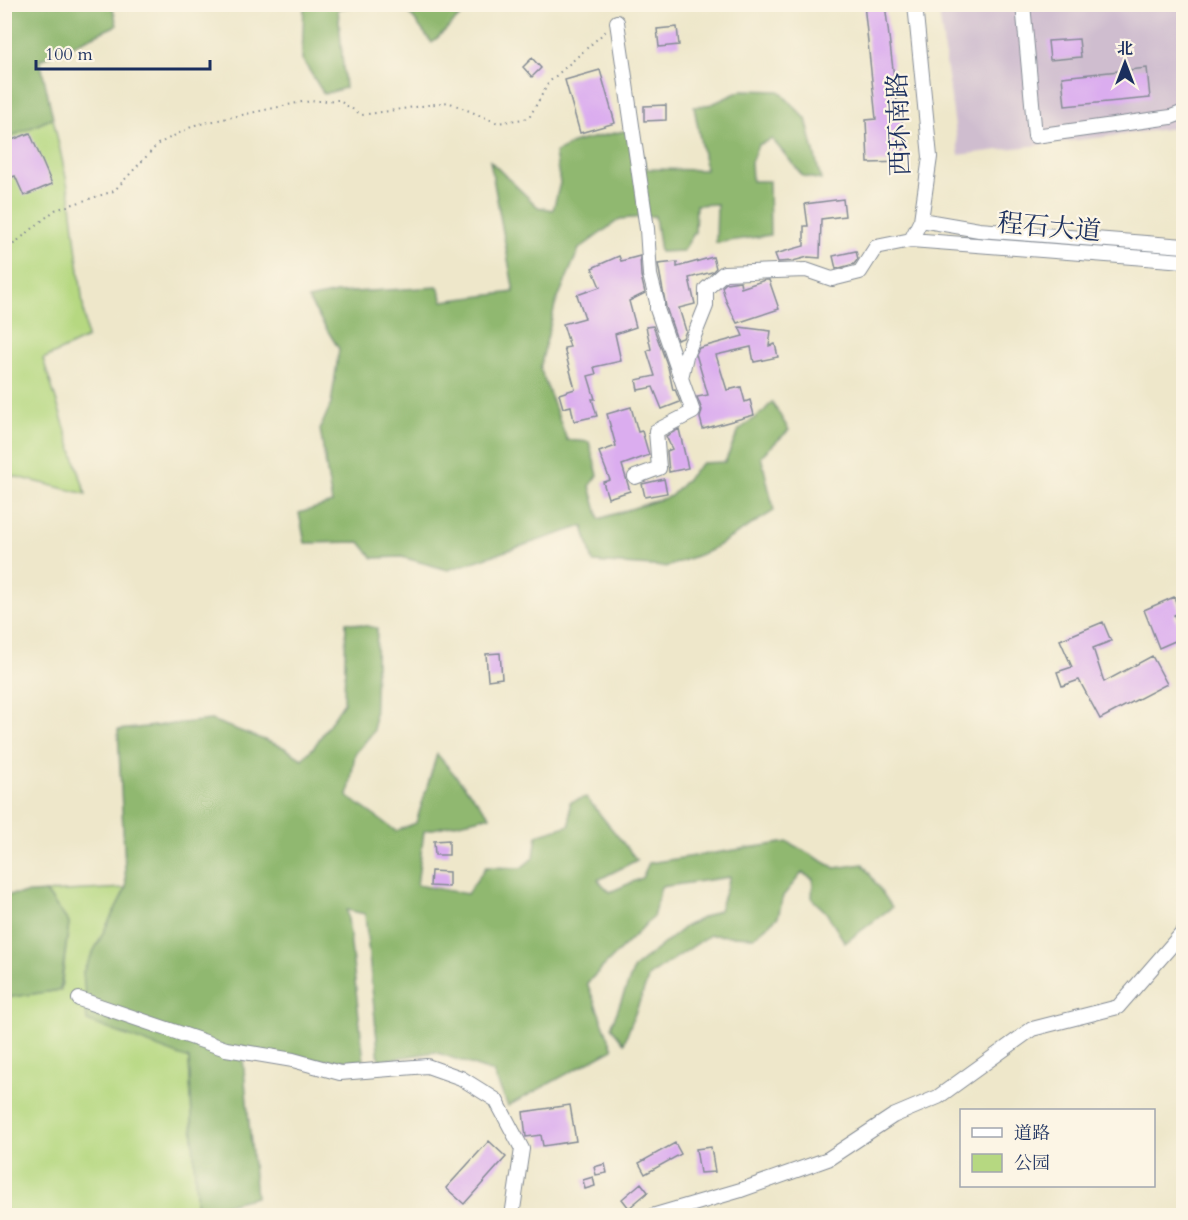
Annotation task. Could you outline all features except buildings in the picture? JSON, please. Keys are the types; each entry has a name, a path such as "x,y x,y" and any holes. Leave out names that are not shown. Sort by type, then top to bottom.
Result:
{"street":[{"name":"西环南路","path":"911,240 921,220 930,157 915,4"},
{"path":"1023,4 1035,136 1171,117 1184,112"},
{"path":"617,22 647,229 650,275 657,309 693,412 656,432 659,468 635,477"},
{"name":"程石大道","path":"921,220 979,230 1184,246"},
{"name":"程石大道","path":"681,378 706,306 706,289 724,273 806,270 832,279 860,272 876,247 911,240 1184,261"},
{"path":"652,1215 741,1190 828,1159 893,1116 938,1097 1032,1029 1118,1007 1184,931"},
{"path":"79,999 226,1049 292,1060 340,1073 427,1066 461,1078 496,1100 522,1149 512,1215"}],"path":[{"path":"4,252 54,210 114,191 158,144 195,124 302,102 338,100 362,116 448,102 498,123 529,118 549,82 617,22"}],"shaded area":[{"path":"938,5 1183,5 1183,127 959,155"}],"green space":[{"path":"5,4 112,5 117,25 40,60 53,118 5,139"},
{"path":"304,5 358,5 338,9 345,88 324,94 302,59"},
{"path":"403,5 472,5 432,43"},
{"path":"743,90 779,91 806,119 821,180 803,176 772,139 758,145 751,162 752,181 769,181 770,235 716,243 717,204 696,205 695,232 683,251 660,252 655,216 620,219 579,249 555,305 540,368 567,440 589,442 598,475 590,486 599,519 671,496 702,463 725,462 739,430 772,402 789,430 761,456 774,511 709,551 667,567 593,562 583,526 448,570 402,557 373,558 360,542 305,543 299,513 332,503 320,429 331,404 339,349 308,299 336,293 438,287 443,301 514,292 490,161 538,207 553,210 560,183 555,153 575,142 633,129 647,169 706,170 694,107 712,104"},
{"path":"53,118 70,196 87,338 43,359 86,494 5,474 5,139"},
{"path":"346,622 377,628 374,731 355,754 348,797 396,831 416,823 437,754 490,816 424,831 417,885 467,894 486,867 521,868 534,857 537,835 570,825 570,802 586,797 637,860 598,880 610,892 642,878 649,863 788,842 835,868 863,864 892,907 845,943 826,912 812,899 813,879 802,873 783,896 778,917 754,937 710,935 649,976 624,1043 611,1027 634,968 686,926 719,910 730,877 661,887 653,917 587,983 613,1049 508,1106 493,1072 435,1052 379,1061 365,914 347,910 364,1061 243,1059 256,1197 223,1205 222,1215 197,1215 189,1059 87,1021 83,972 126,888 118,730 211,720 283,747 302,759 314,747 344,702"},
{"path":"126,888 83,972 189,1059 197,1215 5,1215 4,998 61,990 69,923 46,892"},
{"path":"46,892 69,923 60,990 5,998 5,895"}]}
